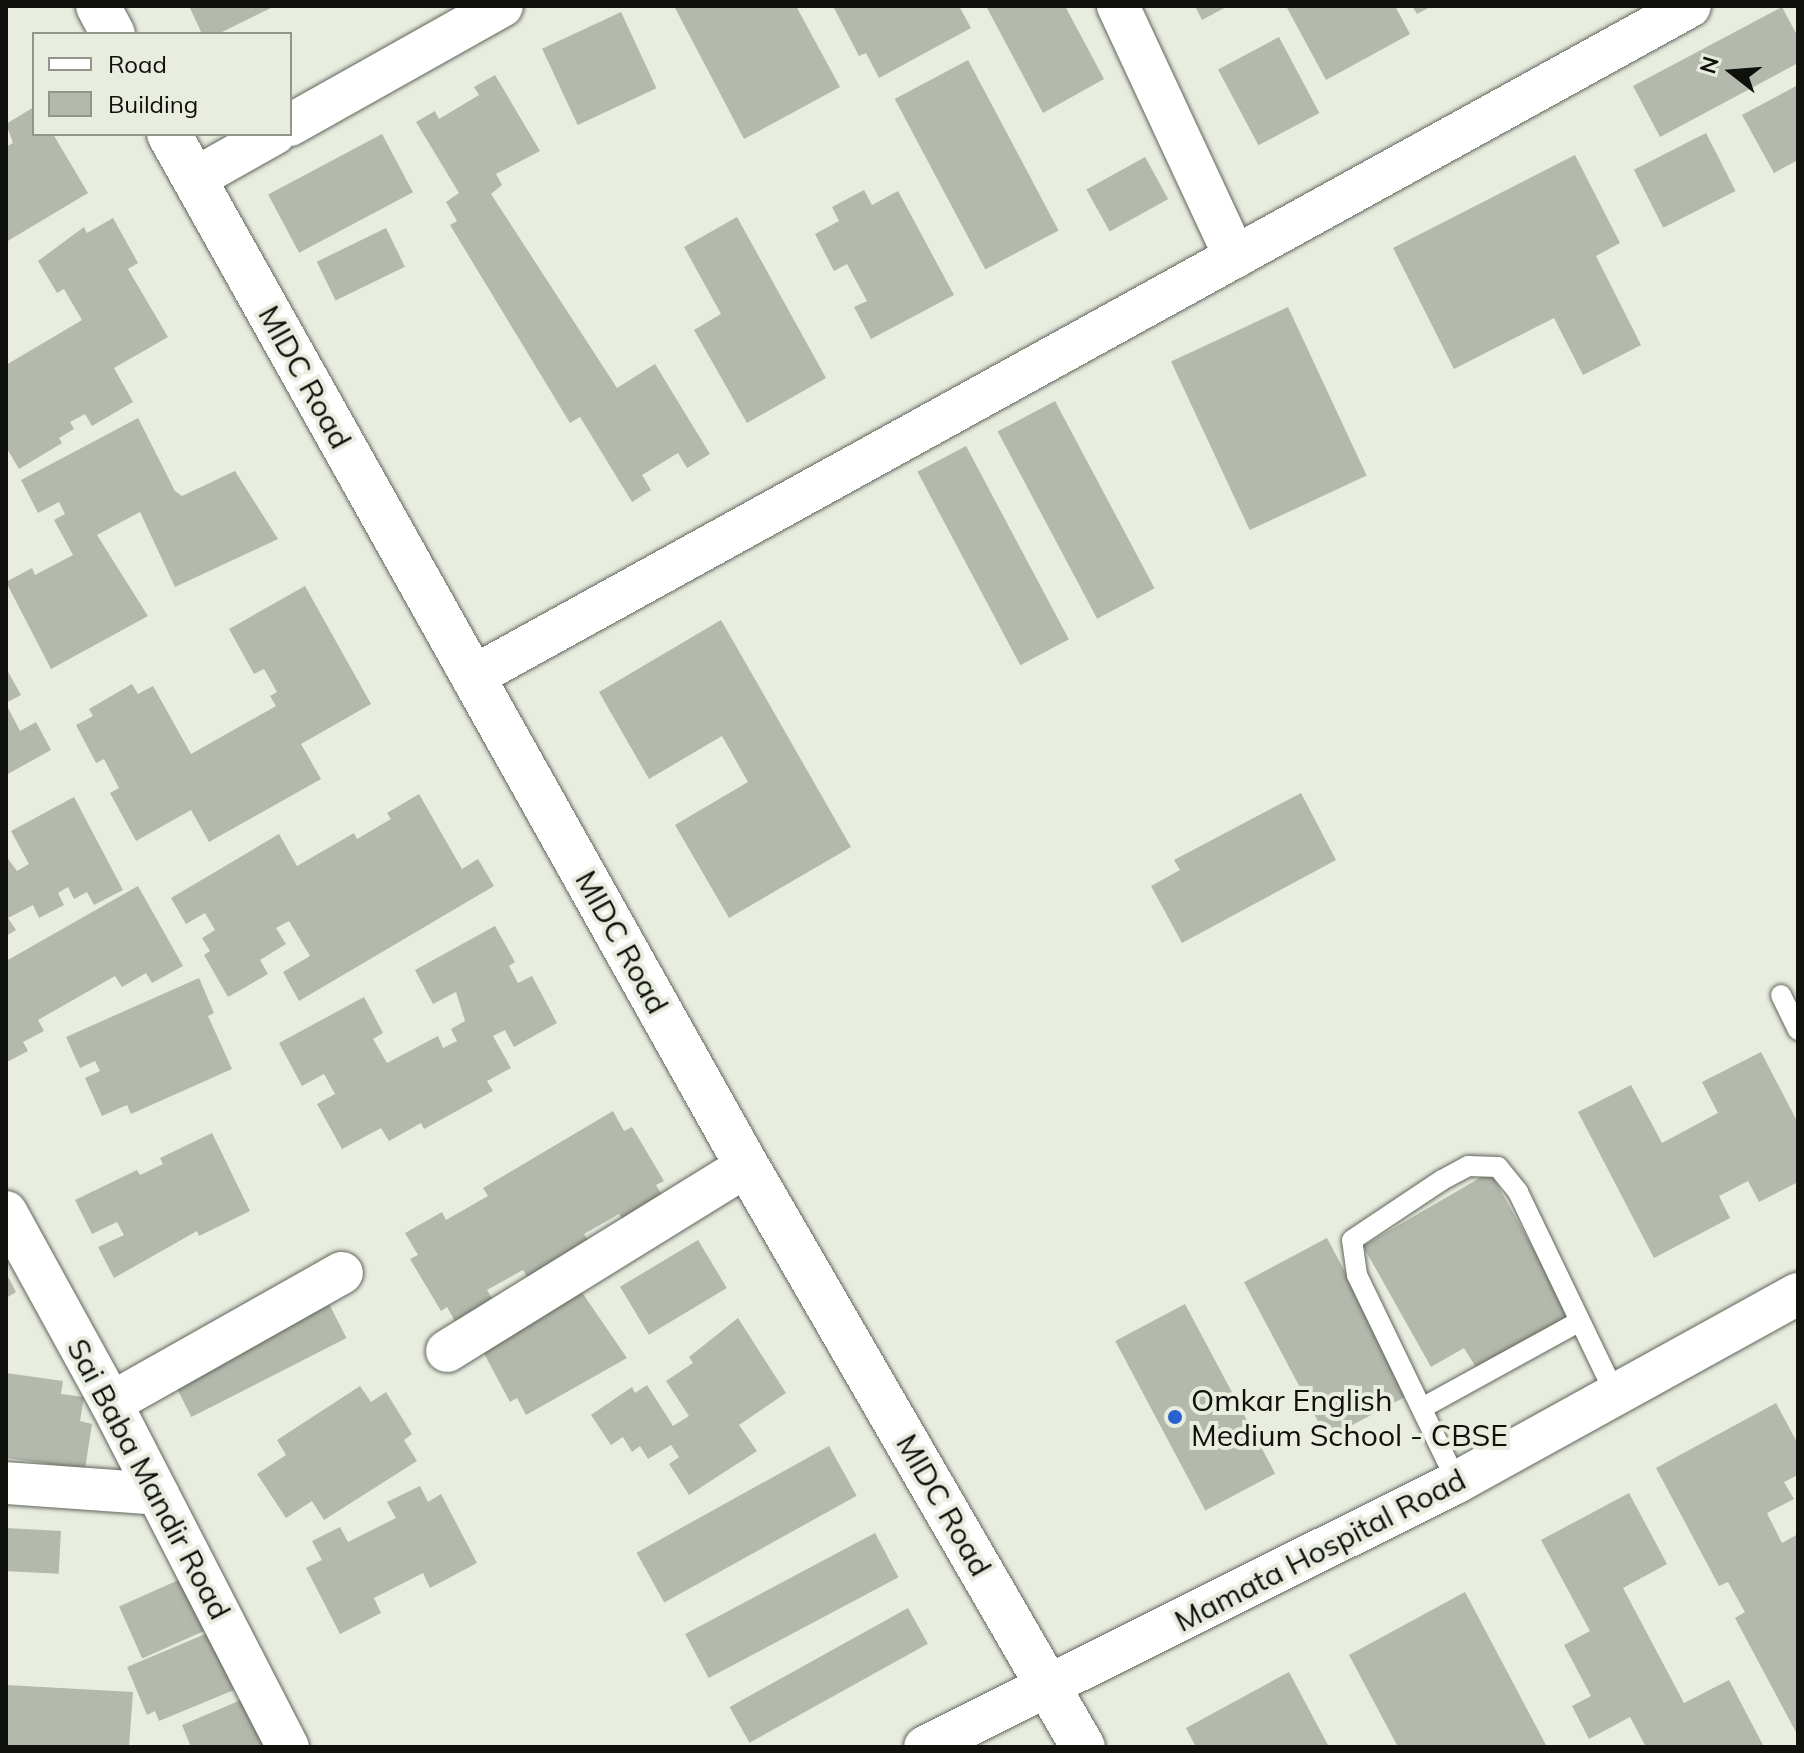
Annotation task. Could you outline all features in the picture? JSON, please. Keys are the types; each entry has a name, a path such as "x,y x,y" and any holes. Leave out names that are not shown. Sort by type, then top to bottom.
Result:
{"street":[{"path":"98,6 112,32"},
{"path":"292,124 502,6"},
{"path":"1118,6 1235,257"},
{"path":"474,676 1690,6"},
{"name":"MIDC Road","path":"170,136 747,1166 1083,1747"},
{"path":"194,179 270,136"},
{"path":"447,1351 747,1166"},
{"name":"Sai Baba Mandir Road","path":"6,1212 111,1403 288,1747"},
{"path":"111,1403 342,1273"},
{"name":"Mamata Hospital Road","path":"925,1747 1457,1482 1798,1294"},
{"path":"6,1483 158,1494"}],"lane":[{"path":"1781,995 1798,1030"},
{"path":"1457,1482 1357,1275 1352,1240 1442,1180 1468,1166 1498,1167 1518,1192 1615,1394"},
{"path":"1422,1408 1580,1321"}],"building":[{"path":"189,6 275,6 222,32 201,32"},
{"path":"674,6 796,6 840,87 744,139"},
{"path":"833,6 959,6 971,28 879,78 866,53 859,56"},
{"path":"986,6 1065,6 1104,79 1043,113"},
{"path":"1195,6 1228,6 1202,20"},
{"path":"1286,6 1395,6 1410,34 1326,80"},
{"path":"1412,6 1432,6 1417,14"},
{"path":"1782,7 1798,37 1798,63 1660,137 1633,86"},
{"path":"621,12 656,88 578,125 542,49"},
{"path":"1279,37 1319,113 1258,145 1218,69"},
{"path":"968,60 1059,230 985,269 895,99"},
{"path":"495,75 540,151 496,174 502,185 491,194 617,388 655,364 710,454 687,468 678,453 642,475 651,490 632,502 580,417 570,423 450,225 457,221 446,202 459,193 416,122 435,111 439,119 479,95 474,87"},
{"path":"1798,85 1798,160 1774,173 1742,115"},
{"path":"32,108 32,136 54,136 88,193 6,242 6,147 13,143 6,124"},
{"path":"1706,133 1736,191 1663,228 1634,170"},
{"path":"382,134 413,192 299,253 268,195"},
{"path":"1575,155 1620,243 1596,256 1641,345 1583,375 1554,318 1454,369 1393,248"},
{"path":"1145,157 1168,199 1110,231 1086,189"},
{"path":"864,190 872,205 898,191 954,295 871,339 854,307 867,301 847,264 834,271 815,234 839,221 832,207"},
{"path":"737,217 826,378 747,423 694,330 721,314 684,247"},
{"path":"113,218 138,263 128,269 168,337 114,368 133,402 92,426 85,414 70,422 74,429 59,438 62,443 19,469 6,447 6,365 82,320 64,289 57,293 38,261 84,227 87,233"},
{"path":"386,228 405,267 336,300 317,262"},
{"path":"1288,307 1367,476 1250,530 1171,362"},
{"path":"1055,401 1155,588 1097,619 998,432"},
{"path":"138,418 175,491 182,496 235,471 278,539 175,587 140,512 97,535 148,616 51,669 6,582 32,568 35,575 73,555 54,520 65,514 59,502 38,513 21,480"},
{"path":"966,446 1069,639 1020,665 917,472"},
{"path":"305,586 371,704 301,744 321,779 209,842 191,810 136,841 110,793 119,788 104,759 96,763 76,725 93,716 89,709 132,684 138,694 153,686 191,754 276,706 270,696 277,692 264,669 254,674 229,629"},
{"path":"721,620 851,847 729,918 675,825 748,782 722,736 649,779 599,692"},
{"path":"6,668 21,695 6,703"},
{"path":"6,704 20,731 36,722 51,750 6,775"},
{"path":"1301,793 1336,860 1182,943 1151,886 1180,870 1174,860"},
{"path":"419,794 462,869 478,859 494,886 299,1001 283,972 310,956 289,921 276,928 286,944 260,960 268,974 228,997 204,955 210,951 202,938 215,930 205,913 186,924 171,898 279,834 297,866 354,833 357,839 391,819 387,813"},
{"path":"74,797 123,890 94,905 87,892 74,899 68,887 58,893 64,905 39,918 33,905 8,918 16,930 6,936 6,856 17,871 29,864 11,831"},
{"path":"138,886 183,966 152,983 146,973 122,987 115,976 38,1020 44,1031 23,1042 28,1051 7,1062 6,961"},
{"path":"495,926 515,962 509,966 518,983 532,976 557,1023 514,1047 505,1030 493,1036 511,1068 487,1081 493,1091 424,1129 421,1123 389,1141 381,1128 342,1149 317,1104 335,1094 324,1074 302,1086 279,1043 364,997 383,1033 373,1039 387,1063 438,1036 443,1048 457,1041 451,1029 465,1021 456,992 433,1004 415,970"},
{"path":"199,978 214,1013 208,1016 232,1069 131,1114 127,1105 102,1116 85,1078 100,1071 95,1061 80,1068 66,1037"},
{"path":"1761,1052 1798,1123 1798,1182 1759,1202 1748,1181 1719,1196 1730,1218 1654,1258 1578,1112 1631,1085 1662,1143 1718,1113 1702,1082"},
{"path":"613,1111 624,1131 632,1127 664,1181 656,1185 669,1207 629,1230 619,1214 584,1234 594,1251 533,1287 523,1270 487,1290 498,1308 460,1330 447,1307 441,1311 410,1259 418,1255 405,1233 442,1212 446,1220 488,1196 483,1188"},
{"path":"212,1133 250,1211 199,1236 197,1231 114,1278 98,1247 124,1235 117,1222 92,1234 75,1200 137,1170 140,1175 163,1164 160,1158"},
{"path":"1490,1172 1571,1315 1477,1369 1464,1348 1431,1367 1363,1246"},
{"path":"1327,1238 1410,1394 1327,1438 1244,1282"},
{"path":"698,1240 727,1288 649,1335 620,1287"},
{"path":"6,1273 16,1292 6,1298"},
{"path":"581,1291 627,1358 526,1415 517,1398 510,1402 481,1348"},
{"path":"326,1298 346,1338 191,1417 171,1377"},
{"path":"1185,1304 1275,1474 1205,1511 1115,1341"},
{"path":"738,1318 786,1393 739,1425 757,1451 689,1495 669,1464 679,1457 671,1445 648,1459 640,1446 632,1452 623,1437 611,1445 591,1415 632,1387 635,1393 647,1385 673,1426 689,1416 666,1381 693,1363 689,1357"},
{"path":"6,1373 63,1381 61,1394 84,1397 80,1421 92,1424 85,1469 6,1458"},
{"path":"360,1386 371,1402 386,1392 412,1434 404,1440 417,1461 324,1520 312,1501 286,1518 257,1474 286,1455 277,1440"},
{"path":"1776,1403 1798,1444 1798,1475 1784,1482 1794,1499 1767,1513 1782,1543 1798,1534 1798,1736 1735,1618 1745,1612 1728,1582 1719,1586 1656,1468"},
{"path":"829,1446 857,1496 664,1603 637,1553"},
{"path":"420,1486 428,1502 441,1494 477,1563 430,1588 423,1573 374,1598 381,1613 340,1634 306,1568 322,1560 312,1541 340,1527 348,1542 396,1518 387,1502"},
{"path":"1629,1493 1667,1564 1623,1588 1684,1703 1729,1680 1764,1747 1646,1747 1630,1717 1589,1739 1572,1706 1591,1696 1564,1645 1590,1631 1541,1540"},
{"path":"6,1528 61,1531 59,1574 6,1571"},
{"path":"875,1533 898,1577 709,1678 685,1634"},
{"path":"183,1578 206,1630 142,1659 119,1606"},
{"path":"1465,1592 1547,1747 1398,1747 1349,1655"},
{"path":"908,1608 928,1644 749,1743 730,1707"},
{"path":"210,1632 234,1690 159,1721 155,1711 147,1715 127,1667"},
{"path":"1289,1672 1329,1747 1196,1747 1186,1728"},
{"path":"6,1685 133,1692 129,1747 6,1747"},
{"path":"255,1694 278,1747 191,1747 182,1725"}],"place":[{"name":"Omkar English Medium School - CBSE","path":"1175,1417"}]}
